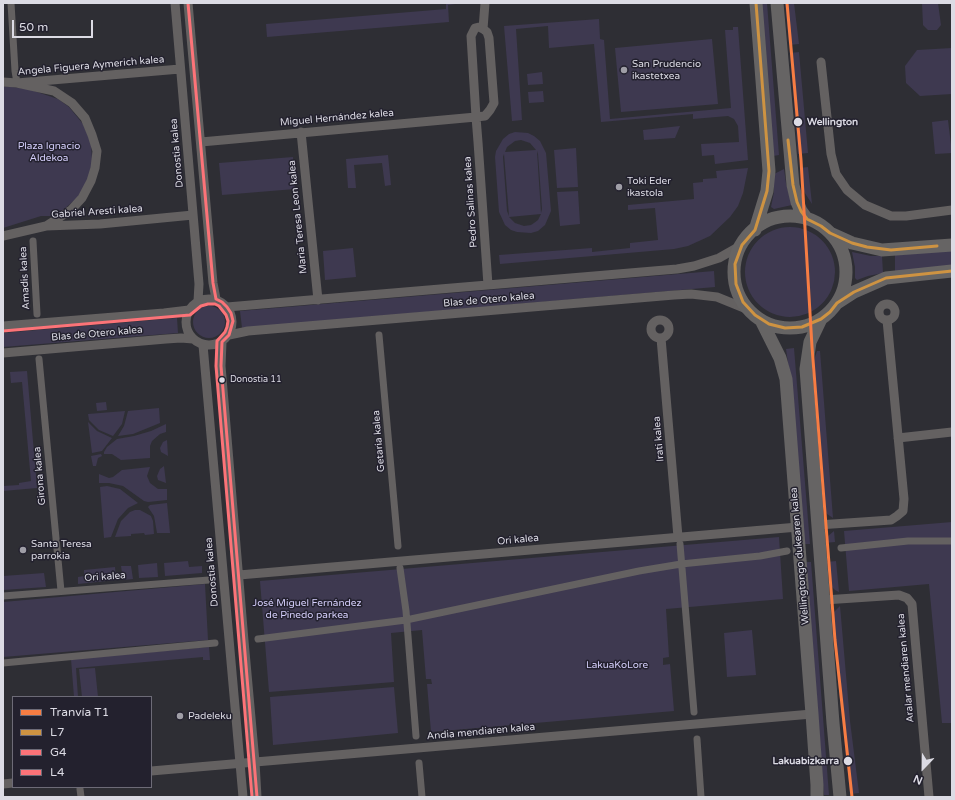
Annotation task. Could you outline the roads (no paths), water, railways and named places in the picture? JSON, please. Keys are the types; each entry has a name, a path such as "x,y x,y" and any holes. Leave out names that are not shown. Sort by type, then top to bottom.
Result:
{"main road":[{"path":"754,230 767,191 769,171 756,3"},
{"path":"777,3 793,185 797,202 807,219"},
{"path":"830,233 842,251 846,272 842,294 830,312 821,319 810,324 794,328 777,326 761,320 749,310 739,293 735,279 735,264 742,245 754,230 763,224 784,217 807,219 821,226 830,233 852,243 882,250 952,245"},
{"path":"837,303 854,292 886,278 952,271"},
{"name":"Wellingtongo dukearen kalea","path":"821,319 811,339 806,370 840,797"},
{"name":"Wellingtongo dukearen kalea","path":"761,320 780,358 786,379 818,785 817,797"}],"street":[{"path":"11,3 17,83 54,91 72,103 85,118 92,135 96,151 95,168 91,181 82,198 71,210 46,226"},
{"name":"Donostia kalea","path":"176,3 180,69 199,284 198,301"},
{"path":"188,3 213,283 216,299"},
{"path":"476,118 485,116 494,103 488,38 487,32 483,29 485,3"},
{"name":"Pedro Salinas kalea","path":"483,29 479,27 475,28 470,36 488,285"},
{"path":"821,62 831,154 836,174 847,190 865,205 892,216 911,216 952,210"},
{"name":"Angela Figuera Aymerich kalea","path":"3,82 17,83 180,69"},
{"name":"Miguel Hernández kalea","path":"201,142 476,118"},
{"name":"Maria Teresa Leon kalea","path":"302,132 318,300"},
{"name":"Gabriel Aresti kalea","path":"3,236 46,226 100,224 193,215"},
{"name":"Amadis kalea","path":"33,241 37,314"},
{"name":"Blas de Otero kalea","path":"227,307 694,266 719,258 742,245"},
{"name":"Blas de Otero kalea","path":"229,336 248,331 691,294 717,298 749,310"},
{"path":"216,299 222,302 231,313 233,321 232,328 229,336 222,342 216,345 203,345 193,339 187,328 186,322 189,310 198,301 216,299"},
{"name":"Blas de Otero kalea","path":"3,326 189,310"},
{"path":"818,524 890,520 903,511 904,498 888,320"},
{"name":"Getaria kalea","path":"379,335 398,546"},
{"name":"Irati kalea","path":"661,338 694,712"},
{"name":"Blas de Otero kalea","path":"3,353 166,339 193,339"},
{"path":"222,342 221,366 240,575 244,641 256,762 257,797"},
{"name":"Donostia kalea","path":"203,345 243,797"},
{"name":"Girona kalea","path":"39,359 61,591"},
{"path":"898,438 952,432"},
{"name":"Ori kalea","path":"240,575 679,541 798,527"},
{"path":"841,548 908,541 952,541"},
{"path":"258,639 406,620 639,571 681,564 760,556 787,551"},
{"path":"400,568 416,736"},
{"name":"Ori kalea","path":"3,596 209,580"},
{"name":"Aralar mendiaren kalea","path":"824,600 899,595 907,598 912,604 929,797"},
{"path":"3,662 215,643"},
{"name":"Andia mendiaren kalea","path":"152,771 812,714"},
{"path":"696,739 701,797"},
{"path":"419,763 422,797"}],"tram line":[{"name":"T1","path":"787,3 801,160 812,347 835,640 852,797"}],"place":[{"name":"San Prudencio ikastetxea","path":"624,70"},
{"name":"Wellington","path":"798,122"},
{"name":"Toki Eder ikastola","path":"619,187"},
{"name":"Donostia 11","path":"222,380"},
{"name":"Santa Teresa parrokia","path":"23,550"},
{"name":"Padeleku","path":"180,716"},
{"name":"Lakuabizkarra","path":"848,761"}],"park label":[{"name":"Plaza Ignacio Aldekoa","path":"49,152"},
{"name":"José Miguel Fernández de Pinedo parkea","path":"307,608"},
{"name":"LakuaKoLore","path":"617,665"}]}
